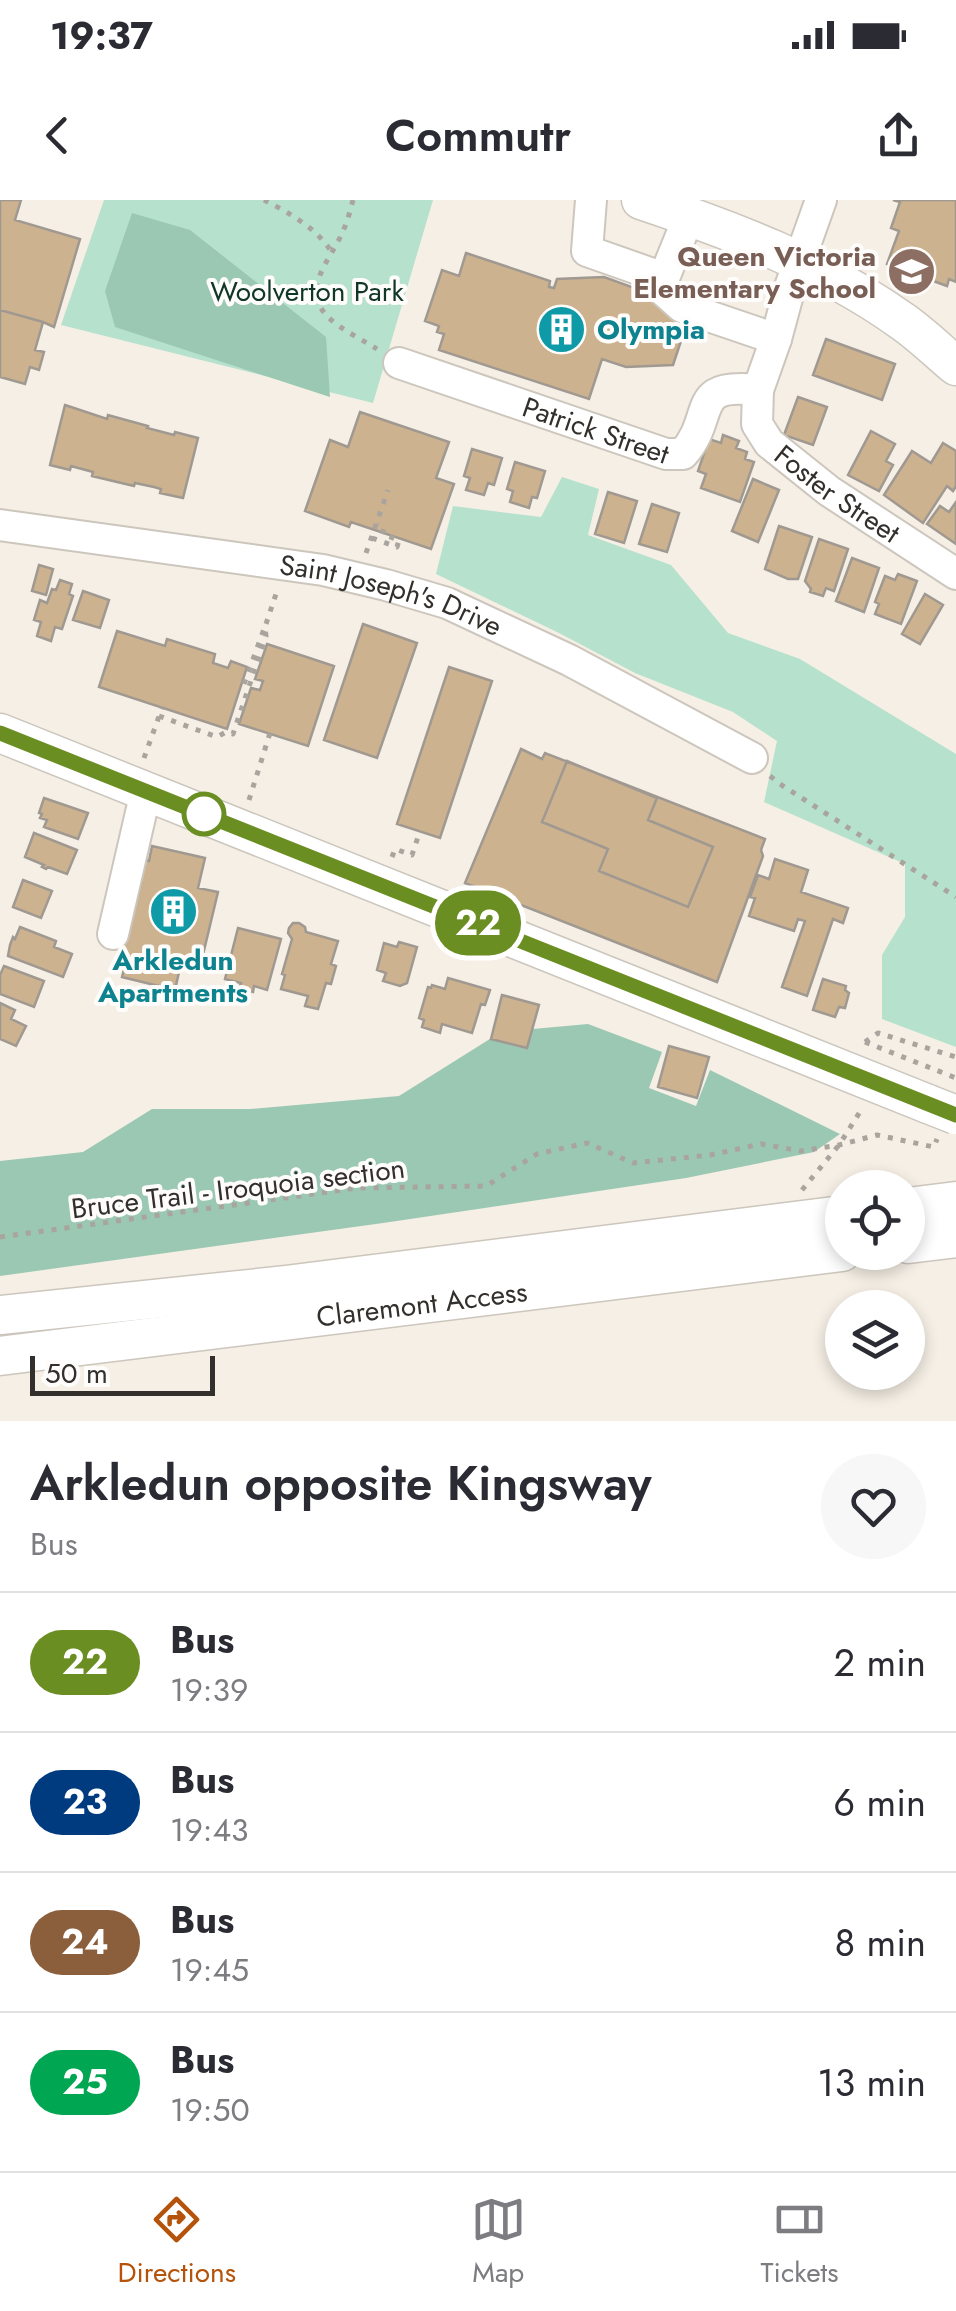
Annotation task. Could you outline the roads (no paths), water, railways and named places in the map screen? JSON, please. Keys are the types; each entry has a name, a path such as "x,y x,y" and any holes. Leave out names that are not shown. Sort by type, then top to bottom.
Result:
{"main road":[{"path":"641,200 743,237 859,293 904,322 956,366"},
{"path":"1,738 145,774 879,1084 941,1117"},
{"path":"925,1206 956,1202"},
{"name":"Claremont Access","path":"0,1315 287,1285 825,1217"},
{"path":"925,1242 956,1238"},
{"name":"Claremont Access","path":"0,1356 825,1254"}],"street":[{"path":"592,200 587,250 664,278"},
{"path":"758,390 821,200"},
{"path":"688,216 664,278 664,292 682,308 776,339"},
{"name":"Patrick Street","path":"399,364 666,454 683,454 692,444 712,396 720,389 758,390"},
{"name":"Foster Street","path":"758,390 757,424 769,443 829,490 956,574"},
{"name":"Saint Joseph's Drive","path":"0,525 323,570 432,598 526,638 752,758"},
{"path":"113,934 145,774"}],"place":[{"name":"Queen Victoria Elementary School","path":"911,272"},
{"name":"Olympia","path":"562,329"},
{"name":"Arkledun Apartments","path":"173,912"}],"park label":[{"name":"Woolverton Park","path":"307,291"}]}
